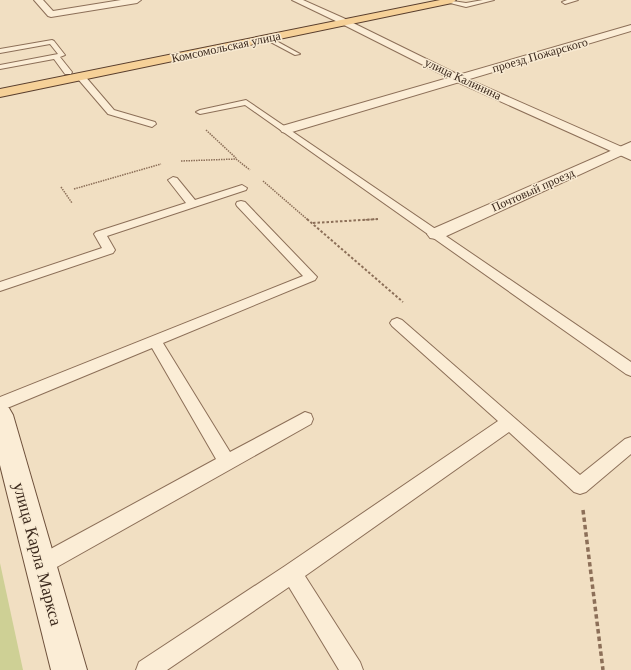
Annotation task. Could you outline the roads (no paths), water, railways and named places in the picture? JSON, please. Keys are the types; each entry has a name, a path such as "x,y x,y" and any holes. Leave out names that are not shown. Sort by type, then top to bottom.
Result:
{"main road":[{"name":"Комсомольская улица","path":"0,94 267,38 347,23 450,0"}],"street":[{"path":"38,0 51,14 137,0"},
{"name":"улица Калинина","path":"296,0 347,23 459,79 627,151"},
{"name":"проезд Пожарского","path":"287,130 631,28"},
{"name":"Почтовый проезд","path":"436,234 627,151"},
{"name":"улица Карла Маркса","path":"0,415 69,670"}],"lane":[{"path":"450,0 466,5 491,0"},
{"path":"565,2 575,0"},
{"path":"267,38 297,54"},
{"path":"0,51 52,42 62,55 0,67"},
{"path":"55,56 68,72"},
{"path":"80,77 107,110 152,124"},
{"path":"200,112 246,102 631,370"},
{"path":"173,180 192,203"},
{"path":"0,288 109,250 100,234 242,188"},
{"path":"0,404 311,277 241,204"},
{"path":"396,324 510,422 580,486 631,444"},
{"path":"155,341 228,462"},
{"path":"41,565 305,419"},
{"path":"147,670 292,573 510,422"},
{"path":"292,573 352,670"}]}
